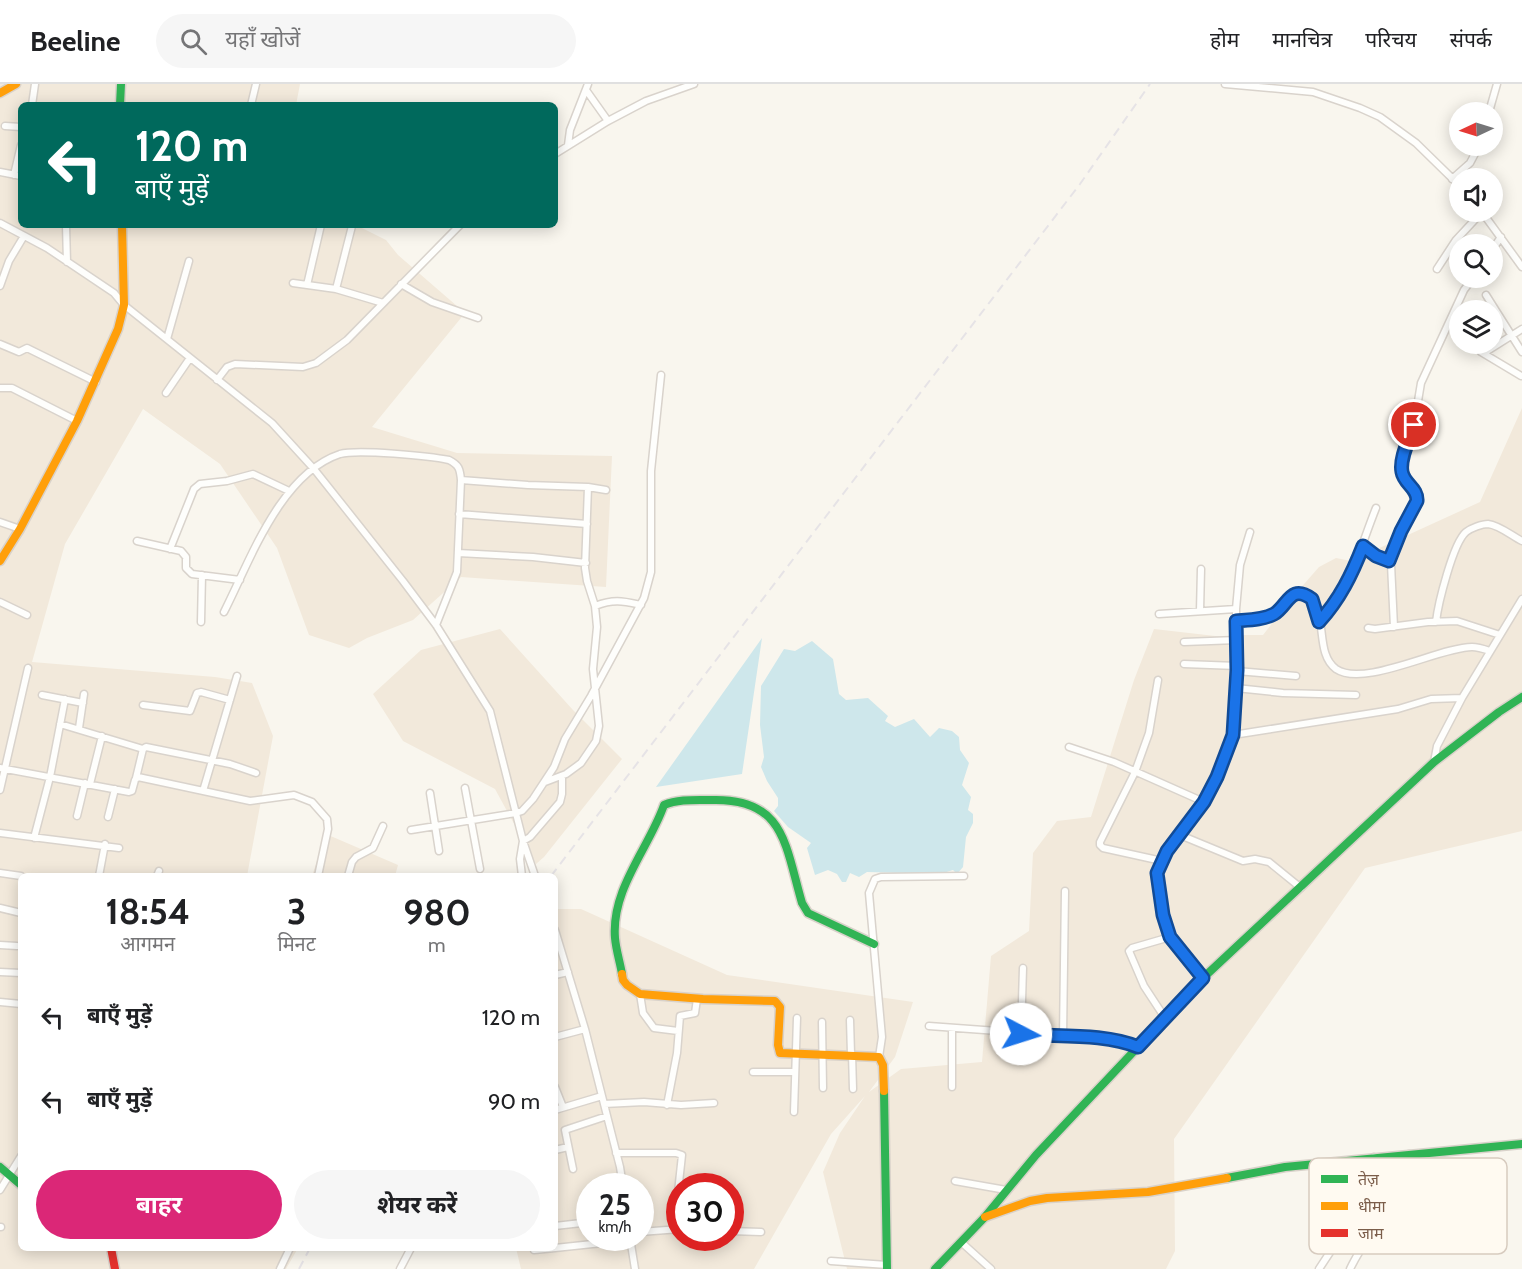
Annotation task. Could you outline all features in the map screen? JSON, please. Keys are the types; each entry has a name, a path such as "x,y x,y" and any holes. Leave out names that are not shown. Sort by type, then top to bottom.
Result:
{"main road":[{"path":"0,93 16,84"},
{"path":"120,102 121,84"},
{"path":"0,561 20,529 77,421 118,329 124,305 122,228"},
{"path":"935,1269 1203,978 1434,762 1522,697"},
{"path":"874,944 808,913 802,903 782,833 775,822 765,813 736,800 728,799 668,802 662,808 658,822 646,842 624,891 616,921 615,936 623,980 627,986 640,994 778,1003 780,1007 778,1050 780,1053 851,1054 879,1057 883,1065 887,1267"},
{"path":"1366,1158 1522,1144"},
{"path":"984,1218 1016,1205 1047,1198 1133,1194 1172,1189 1258,1171 1309,1165"},
{"path":"0,1167 18,1182"},
{"path":"112,1251 115,1269"}],"street":[{"path":"32,102 35,84"},
{"path":"252,102 256,84"},
{"path":"558,152 646,101 694,84"},
{"path":"1225,84 1313,92 1360,108 1380,117 1416,143 1449,176"},
{"path":"1492,102 1497,84"},
{"path":"587,87 608,121"},
{"path":"568,145 570,130 587,87"},
{"path":"5,126 18,128"},
{"path":"1464,168 1474,156"},
{"path":"14,175 18,158"},
{"path":"0,172 18,176"},
{"path":"1462,234 1482,212 1499,234"},
{"path":"0,223 68,262 114,293 124,305 272,423 314,469 436,625 490,711 523,841 534,873"},
{"path":"66,228 68,262"},
{"path":"307,285 320,228"},
{"path":"336,289 351,228"},
{"path":"218,380 227,367 235,364 303,367 316,363 347,340 457,228"},
{"path":"0,286 9,261 24,236"},
{"path":"1503,240 1522,267"},
{"path":"1437,269 1449,251"},
{"path":"167,339 189,261"},
{"path":"293,283 336,289 383,303"},
{"path":"401,284 432,302 478,318"},
{"path":"1389,561 1401,531 1417,501 1414,489 1402,471 1402,463 1414,425 1421,383 1466,288"},
{"path":"1486,295 1522,352"},
{"path":"1503,341 1522,329"},
{"path":"0,344 19,352 27,348 96,382"},
{"path":"1484,354 1521,375"},
{"path":"166,393 190,358"},
{"path":"411,830 522,811 533,799 554,767 565,739 641,605 651,572 651,471 661,375"},
{"path":"0,388 12,388 77,421"},
{"path":"224,612 271,518 289,491 314,469 340,454 352,452 390,454 449,460 457,464 461,480 458,572 436,625"},
{"path":"170,549 190,497 200,484 227,481 253,474 289,491"},
{"path":"461,480 528,485 588,486 606,490"},
{"path":"544,782 562,776 581,763 596,741 599,716 593,669 597,627 595,606 587,581 588,486"},
{"path":"1319,622 1334,605 1353,573 1376,508"},
{"path":"459,514 587,524"},
{"path":"0,522 20,529"},
{"path":"1436,622 1448,574 1459,543 1466,531 1486,524 1495,526 1522,541"},
{"path":"1203,978 1170,937 1163,915 1157,879 1162,861 1204,802 1217,777 1233,735 1237,668 1236,609 1240,565 1250,532"},
{"path":"137,541 185,554 189,572 240,580"},
{"path":"1363,546 1376,556 1389,561 1392,567 1394,627"},
{"path":"458,553 533,557 586,563"},
{"path":"1200,611 1201,569"},
{"path":"201,622 202,575"},
{"path":"1236,621 1275,614 1289,597 1299,594 1312,599 1330,662 1338,670 1346,673 1370,672 1469,647 1490,651"},
{"path":"1434,762 1437,746 1462,698 1522,598"},
{"path":"595,606 608,601 620,600 641,605"},
{"path":"0,603 27,615"},
{"path":"1159,614 1236,609"},
{"path":"1368,628 1463,621 1500,634"},
{"path":"1184,642 1237,640"},
{"path":"1184,664 1296,676"},
{"path":"0,790 2,769 28,668"},
{"path":"203,791 237,676"},
{"path":"1158,680 1149,733 1135,772 1100,845 1103,848 1162,861"},
{"path":"1236,688 1283,693 1356,695"},
{"path":"143,705 190,711 197,693 201,692 230,700"},
{"path":"79,728 84,694"},
{"path":"42,695 83,703"},
{"path":"1233,735 1387,711 1431,699 1462,698"},
{"path":"34,838 50,777 65,699"},
{"path":"60,724 143,749 149,747 230,764 256,773"},
{"path":"77,816 102,736"},
{"path":"1069,747 1114,762 1204,802"},
{"path":"2,769 132,791 143,749"},
{"path":"523,841 530,837 560,802 562,776"},
{"path":"136,778 250,801 294,795 312,802 327,819 328,829 319,873"},
{"path":"465,788 480,869"},
{"path":"108,817 115,789"},
{"path":"430,793 439,851"},
{"path":"349,873 356,857 373,848 383,826"},
{"path":"0,833 105,844 119,848"},
{"path":"1180,835 1243,861 1256,859 1269,862 1301,888"},
{"path":"522,873 520,859 523,841"},
{"path":"100,873 105,844"},
{"path":"0,873 18,876"},
{"path":"879,1057 882,1037 869,893 875,879 964,876"},
{"path":"1063,1037 1065,891"},
{"path":"0,908 18,912"},
{"path":"1165,1018 1144,986 1129,951 1132,948 1170,937"},
{"path":"558,940 585,1029 620,1173"},
{"path":"0,945 17,946"},
{"path":"1021,1034 1023,968"},
{"path":"0,972 18,973"},
{"path":"558,974 568,972"},
{"path":"640,994 643,1013 654,1028 678,1031"},
{"path":"667,1105 677,1053 680,1015 695,1013 698,999"},
{"path":"0,1002 18,1004"},
{"path":"794,1112 797,1018"},
{"path":"850,1020 853,1089"},
{"path":"822,1022 823,1088"},
{"path":"929,1026 1126,1042 1138,1047"},
{"path":"952,1028 952,1087"},
{"path":"558,1036 585,1029"},
{"path":"753,1072 795,1072"},
{"path":"558,1096 562,1107"},
{"path":"558,1109 602,1096"},
{"path":"604,1104 714,1103"},
{"path":"573,1169 564,1133 567,1128 607,1116"},
{"path":"558,1149 568,1147"},
{"path":"616,1153 681,1154 681,1173"},
{"path":"1408,1158 1409,1154"},
{"path":"0,1190 18,1160"},
{"path":"955,1181 1006,1190"},
{"path":"558,1226 576,1224"},
{"path":"744,1231 761,1232"},
{"path":"961,1242 992,1269"},
{"path":"558,1248 576,1245"},
{"path":"280,1269 289,1251"},
{"path":"400,1269 409,1251"},
{"path":"632,1251 634,1269"},
{"path":"1320,1269 1330,1254"},
{"path":"1350,1269 1359,1254"},
{"path":"831,1261 887,1267"}],"shaded area":[{"path":"0,84 300,84 297,102 18,102 18,228 362,228 386,240 398,255 465,313 372,427 457,453 612,456 606,587 461,577 413,620 367,638 349,648 309,635 277,548 220,464 143,409 65,544 32,662 215,677 252,683 273,736 248,873 18,873 18,1251 296,1251 286,1269 0,1269"},
{"path":"1522,408 1522,831 1365,868 1174,1139 1175,1251 1166,1269 847,1269 823,1172 840,1133 865,1096 831,1134 754,1269 521,1269 517,1251 558,1251 558,909 581,909 727,975 913,1002 895,1057 869,1092 901,1069 982,1062 991,956 1029,931 1033,853 1057,821 1091,817 1134,680 1154,629 1224,637 1263,635 1319,567 1336,558 1351,561 1480,502"},
{"path":"500,629 573,710 622,759 536,864 495,789 403,741 373,694 421,650"},
{"path":"326,834 398,865 396,873 313,873"}],"water":[{"path":"762,638 742,774 656,787"},
{"path":"812,641 833,659 839,694 846,700 868,698 888,716 885,721 895,727 914,719 930,737 939,728 952,731 959,737 960,750 969,763 962,785 971,797 968,810 973,814 973,823 966,837 963,867 957,874 953,870 940,874 867,872 859,877 850,873 846,882 842,882 837,874 828,870 815,875 807,848 811,843 788,827 774,811 778,806 778,798 761,767 764,757 760,725 761,686 784,649 795,651"}],"railway":[{"path":"553,873 1080,184 1150,84"},
{"path":"299,1269 308,1251"}],"traffic: fast":[{"path":"120,102 121,84"},
{"path":"935,1269 984,1218 1036,1155 1203,978 1434,762 1522,697"},
{"path":"622,974 615,938 615,920 619,903 632,869 664,805 680,801 735,801 754,807 768,816 778,829 785,844 802,903 808,913 874,944"},
{"path":"884,1091 887,1269"},
{"path":"1378,1158 1522,1144"},
{"path":"1227,1178 1309,1165"},
{"path":"0,1167 18,1182"}],"traffic: slow":[{"path":"0,93 16,84"},
{"path":"0,561 20,529 77,421 118,329 124,305 122,228"},
{"path":"622,974 627,985 640,994 775,1001 780,1007 778,1045 780,1053 879,1057 883,1065 884,1091"},
{"path":"985,1217 1030,1201 1047,1198 1148,1192 1227,1178"}],"traffic: jam":[{"path":"112,1251 115,1269"}],"route":[{"path":"1021,1034 1095,1038 1126,1042 1138,1047 1203,978 1170,937 1163,915 1157,873 1167,851 1204,802 1217,777 1233,735 1237,670 1236,621 1275,614 1289,597 1299,594 1312,599 1317,609 1319,622 1334,605 1353,573 1363,546 1376,556 1389,561 1418,496 1403,476 1402,471 1402,463 1414,425"}]}
